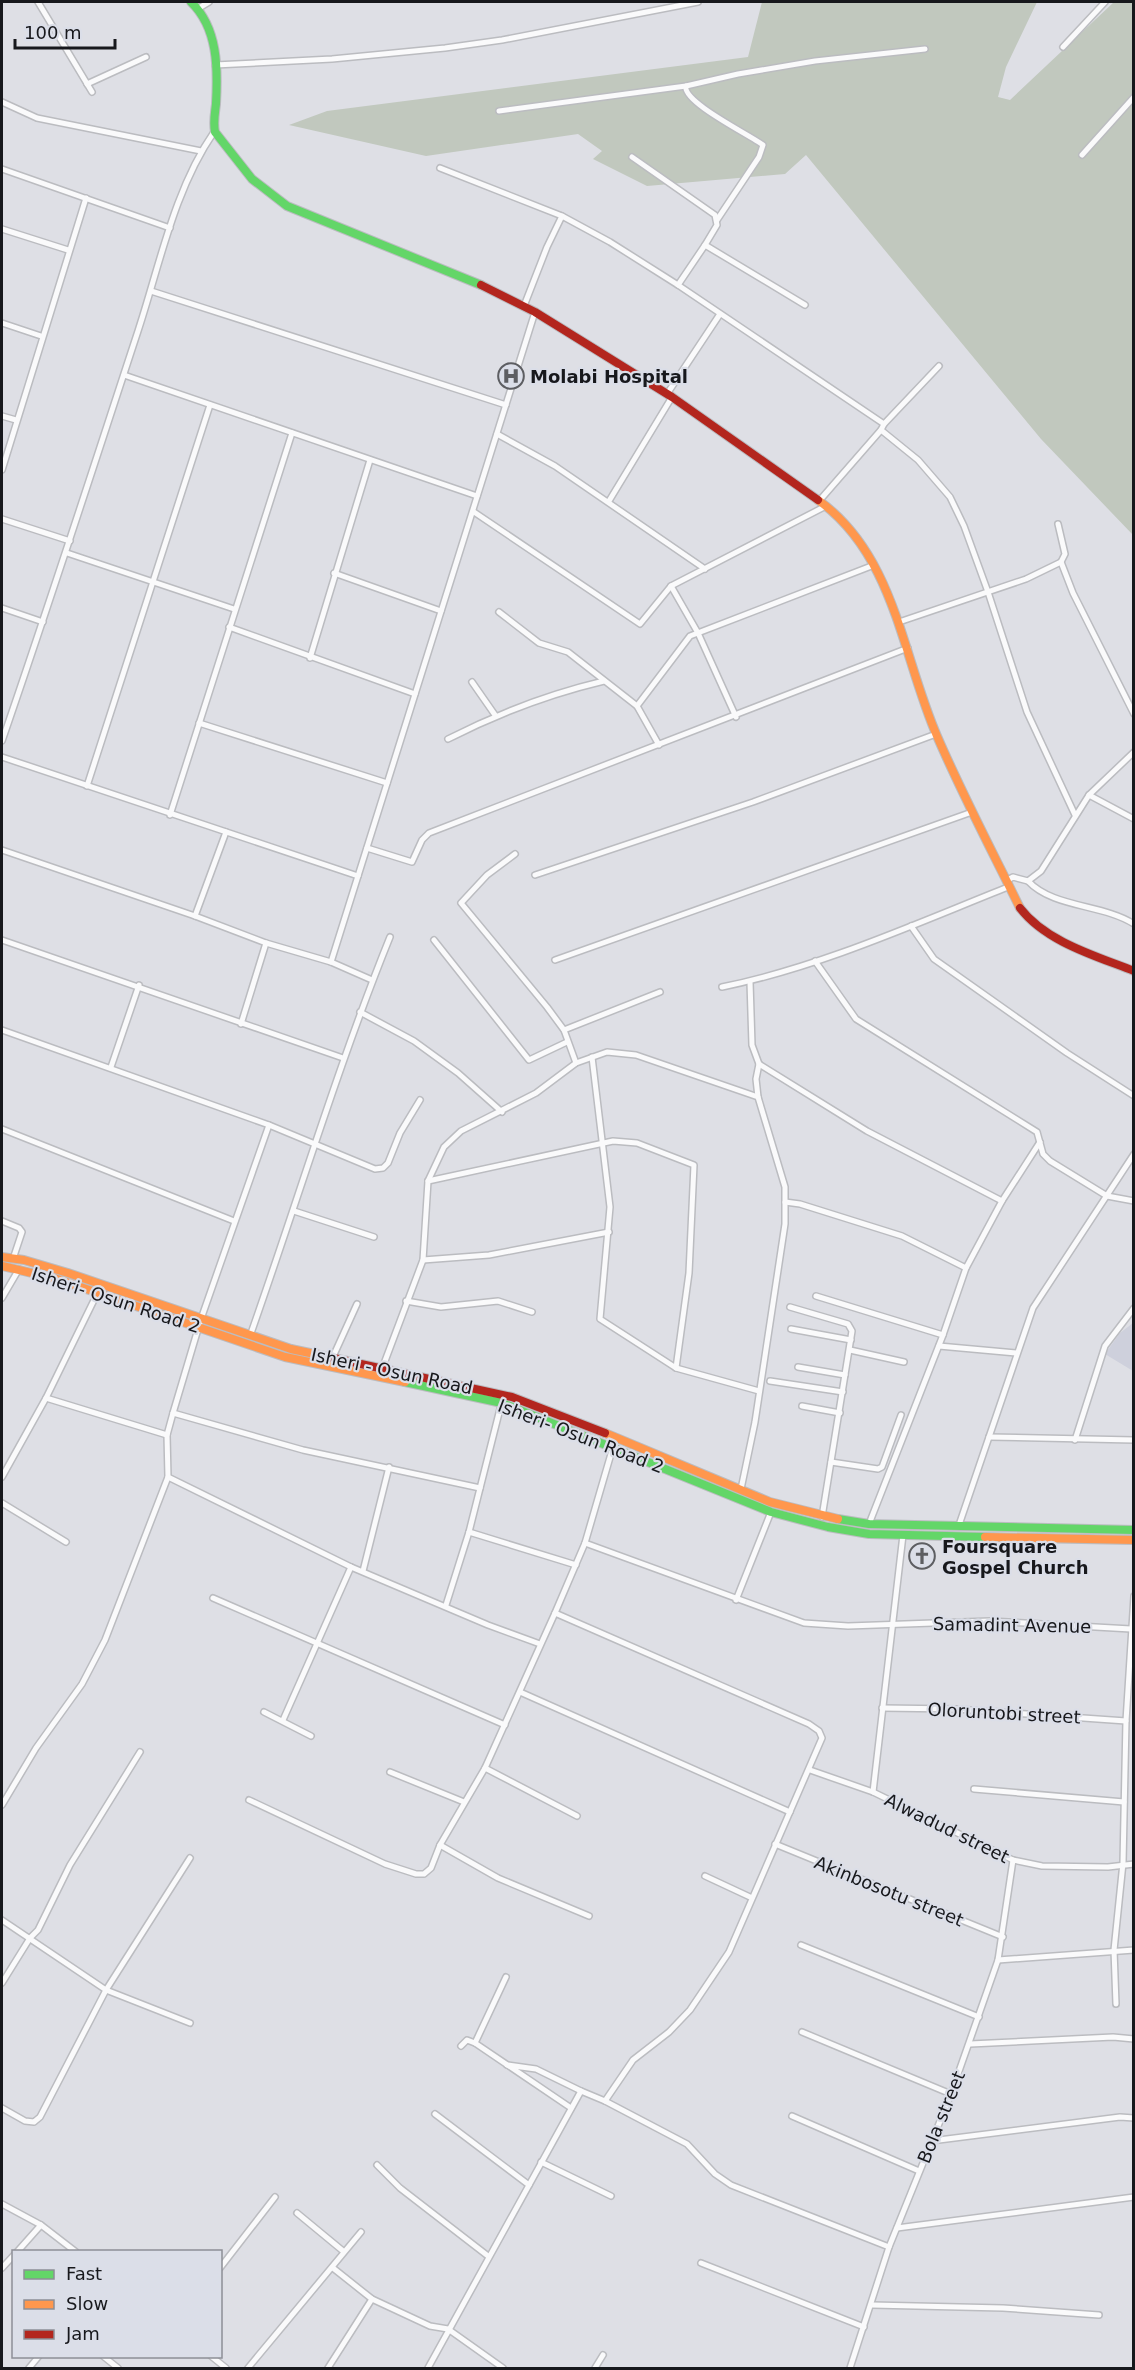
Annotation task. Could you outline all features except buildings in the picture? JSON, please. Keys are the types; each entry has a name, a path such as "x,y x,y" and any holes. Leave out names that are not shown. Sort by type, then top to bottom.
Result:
{"main road":[{"path":"191,2 199,8 208,22 215,65 214,132 248,177 287,206 484,286 535,312 670,396 823,503 855,535 874,566 899,622 936,734 1021,910 1035,925 1134,971"},
{"name":"Isheri - Osun Road","path":"2,1257 68,1273 200,1323 332,1359 503,1399 620,1438 770,1502 822,1517 869,1524 1134,1530"},
{"name":"Isheri- Osun Road 2","path":"2,1266 200,1323 285,1357 503,1399 771,1512 844,1531 903,1535 1134,1540"}],"street":[{"path":"39,2 92,92"},
{"path":"199,8 209,2"},
{"path":"215,65 332,59 456,47 698,2"},
{"path":"1063,47 1105,2"},
{"path":"499,111 686,87 738,74 815,61 925,49"},
{"path":"87,84 146,57"},
{"path":"678,285 705,245 717,220 759,157 763,145 702,107 688,95 686,87"},
{"path":"1082,155 1134,97"},
{"path":"2,102 37,118 201,151"},
{"path":"2,741 67,553 170,228 201,151 214,132"},
{"path":"632,157 715,215 717,220"},
{"path":"440,168 562,216 678,285 883,427 918,460 950,497 964,526 1027,712 1075,814"},
{"path":"2,169 170,228"},
{"path":"2,470 41,336 86,198"},
{"path":"524,306 562,216"},
{"path":"2,229 68,250"},
{"path":"705,245 805,304"},
{"path":"151,291 506,405"},
{"path":"331,962 535,312"},
{"path":"609,501 720,314"},
{"path":"2,323 41,336"},
{"path":"474,512 637,623 644,621 671,586 823,503 883,427 939,366"},
{"path":"123,375 477,496"},
{"path":"87,786 210,405"},
{"path":"2,416 16,420"},
{"path":"170,815 292,433"},
{"path":"497,434 555,466 609,501 705,569"},
{"path":"310,658 370,460"},
{"path":"2,519 70,541"},
{"path":"899,622 988,592 1061,562 1065,554 1058,525"},
{"path":"67,553 234,609"},
{"path":"1061,562 1134,714"},
{"path":"637,706 686,640 698,633 874,566"},
{"path":"334,573 441,611"},
{"path":"671,586 698,633 736,717"},
{"path":"2,608 44,622"},
{"path":"499,612 539,644 568,652 637,706 659,745"},
{"path":"229,627 415,694"},
{"path":"367,848 412,862 422,840 429,833 736,717 908,648"},
{"path":"448,739 495,715 560,691 604,681"},
{"path":"472,682 495,715"},
{"path":"199,723 387,783"},
{"path":"535,874 753,802 936,734"},
{"path":"1028,881 1041,871 1089,795 1134,752"},
{"path":"2,757 358,876"},
{"path":"1089,795 1134,819"},
{"path":"555,960 972,812"},
{"path":"195,916 226,832"},
{"path":"2,850 195,916 266,943 331,962 372,980"},
{"path":"515,854 487,875 461,903 548,1006 564,1030 576,1063"},
{"path":"722,987 750,982 911,926 1007,884 1014,877 1028,881 1046,894 1090,906 1132,922"},
{"path":"911,926 934,958 1067,1053 1134,1096"},
{"path":"250,1336 294,1211 343,1058 390,937"},
{"path":"2,940 343,1058"},
{"path":"434,940 525,1058 534,1059 567,1042"},
{"path":"241,1024 266,943"},
{"path":"815,961 856,1019 1037,1132 1043,1154 1050,1161 1107,1196 1134,1201"},
{"path":"741,1489 759,1392 785,1224 785,1187 758,1097 756,1079 759,1064 752,1045 750,982"},
{"path":"111,1067 139,986"},
{"path":"564,1030 660,992"},
{"path":"360,1012 414,1041 458,1073 502,1112"},
{"path":"2,1030 269,1125 375,1169 383,1168 388,1163 400,1133 420,1100"},
{"path":"382,1369 423,1260 428,1181 444,1147 461,1131 536,1093 576,1063 592,1057 620,1052 636,1055 758,1097"},
{"path":"592,1057 610,1207 600,1319 676,1368 759,1392"},
{"path":"759,1064 867,1131 1002,1201"},
{"path":"2,1805 36,1748 81,1684 105,1640 168,1477 167,1435 173,1413 234,1221 269,1125"},
{"path":"2,1129 234,1221"},
{"path":"428,1181 613,1141 637,1143 694,1165 689,1273 676,1368"},
{"path":"869,1524 939,1346 966,1268 1002,1201 1040,1142"},
{"path":"958,1525 1016,1353 1023,1343 1033,1308 1134,1154"},
{"path":"785,1202 800,1204 902,1236 966,1268"},
{"path":"294,1211 374,1237"},
{"path":"2,1221 19,1228 22,1232 13,1259"},
{"path":"423,1260 489,1255 609,1232"},
{"path":"2,1298 18,1269"},
{"path":"2,1477 46,1398 97,1294"},
{"path":"816,1296 943,1335"},
{"path":"406,1301 441,1307 498,1301 532,1312"},
{"path":"332,1359 357,1304"},
{"path":"790,1307 848,1324 852,1331 822,1517"},
{"path":"1075,1440 1105,1346 1134,1308"},
{"path":"791,1329 851,1340"},
{"path":"939,1346 1016,1353"},
{"path":"850,1350 904,1362"},
{"path":"798,1367 845,1376"},
{"path":"770,1381 843,1392"},
{"path":"46,1398 167,1435"},
{"path":"446,1605 469,1532 503,1399"},
{"path":"802,1406 840,1413"},
{"path":"173,1413 303,1450 480,1488"},
{"path":"831,1462 878,1469 882,1467 901,1415"},
{"path":"989,1437 1134,1440"},
{"path":"249,1800 375,1860 416,1874 424,1874 431,1868 440,1845 484,1768 505,1725 576,1565 585,1543 613,1446"},
{"path":"363,1571 389,1467"},
{"path":"168,1477 351,1567 446,1605 488,1625 540,1644"},
{"path":"2,1503 66,1542"},
{"path":"736,1600 771,1512"},
{"path":"469,1532 576,1565"},
{"path":"873,1792 903,1535"},
{"name":"Samadint Avenue","path":"585,1543 804,1623 848,1626 990,1621 1131,1629"},
{"path":"283,1720 351,1567"},
{"path":"1116,2004 1114,1950 1123,1863 1125,1721 1131,1671 1134,1596"},
{"path":"213,1598 505,1725"},
{"path":"555,1613 815,1727 822,1738 810,1770 750,1897 729,1953 710,1982 669,2032 624,2071 605,2101"},
{"path":"520,1692 790,1812"},
{"name":"Oloruntobi street","path":"882,1707 956,1709 1125,1721"},
{"path":"264,1712 311,1736"},
{"path":"2,1983 30,1938 38,1930 70,1865 140,1752"},
{"path":"484,1768 577,1816"},
{"name":"Alwadud street","path":"810,1770 873,1792 1013,1860 1042,1866 1108,1867 1123,1863 1134,1864"},
{"path":"1125,1770 1134,1771"},
{"path":"390,1772 464,1802"},
{"path":"974,1789 1124,1802"},
{"name":"Akinbosotu street","path":"775,1844 1003,1937"},
{"path":"440,1845 498,1878 589,1916"},
{"path":"2,2108 25,2121 34,2122 40,2117 106,1990 190,1858"},
{"name":"Bola street","path":"850,2368 890,2247 970,2044 998,1960 1013,1860"},
{"path":"705,1876 750,1897"},
{"path":"2,1920 106,1990 190,2023"},
{"path":"801,1945 979,2017"},
{"path":"998,1960 1134,1950"},
{"path":"475,2043 507,1977"},
{"path":"802,2032 951,2094"},
{"path":"970,2044 1134,2038"},
{"path":"461,2046 467,2040 475,2043 504,2065 571,2108"},
{"path":"504,2065 536,2069 605,2101 687,2144 715,2174 731,2185 890,2247"},
{"path":"428,2368 581,2091"},
{"path":"435,2114 529,2185"},
{"path":"792,2116 919,2170"},
{"path":"931,2141 1120,2117 1134,2118"},
{"path":"541,2162 611,2196"},
{"path":"377,2164 400,2188 488,2256"},
{"path":"222,2266 257,2224 274,2197"},
{"path":"897,2228 1134,2197"},
{"path":"2,2204 41,2225 73,2250"},
{"path":"297,2213 343,2251"},
{"path":"19,2250 41,2225"},
{"path":"248,2368 361,2232"},
{"path":"701,2263 864,2327"},
{"path":"333,2268 372,2299 430,2326 448,2329 503,2368"},
{"path":"328,2368 372,2299"},
{"path":"872,2305 1003,2308 1099,2315"},
{"path":"595,2368 603,2355"},
{"path":"105,2358 117,2368"},
{"path":"214,2358 226,2368"}],"shaded area":[{"path":"762,2 1037,2 1006,67 998,97 1010,100 1114,2 1133,2 1133,535 1041,439 806,155 785,174 647,186 593,159 602,151 578,134 426,156 289,125 327,111 748,57"},
{"path":"1133,1323 1133,1371 1105,1354 1120,1333"}],"traffic: fast":[{"path":"191,2 207,24 214,49 217,77 215,132 252,179 287,206 481,285"},
{"path":"405,1382 502,1403 771,1512 828,1527 869,1534 985,1537"},
{"path":"838,1519 869,1524 1134,1530"}],"traffic: slow":[{"path":"818,500 844,523 864,549 880,578 937,736 1020,908"},
{"path":"2,1257 24,1260 68,1273 291,1349 329,1357"},
{"path":"2,1266 57,1279 285,1357 405,1382"},
{"path":"605,1433 770,1502 838,1519"},
{"path":"985,1537 1134,1540"}],"traffic: jam":[{"path":"481,285 535,312 672,397 818,500"},
{"path":"1020,908 1031,920 1057,939 1134,971"},
{"path":"329,1357 512,1397 605,1433"}],"place":[{"name":"Molabi Hospital","path":"511,376"},
{"name":"Foursquare Gospel Church","path":"922,1556"}]}
